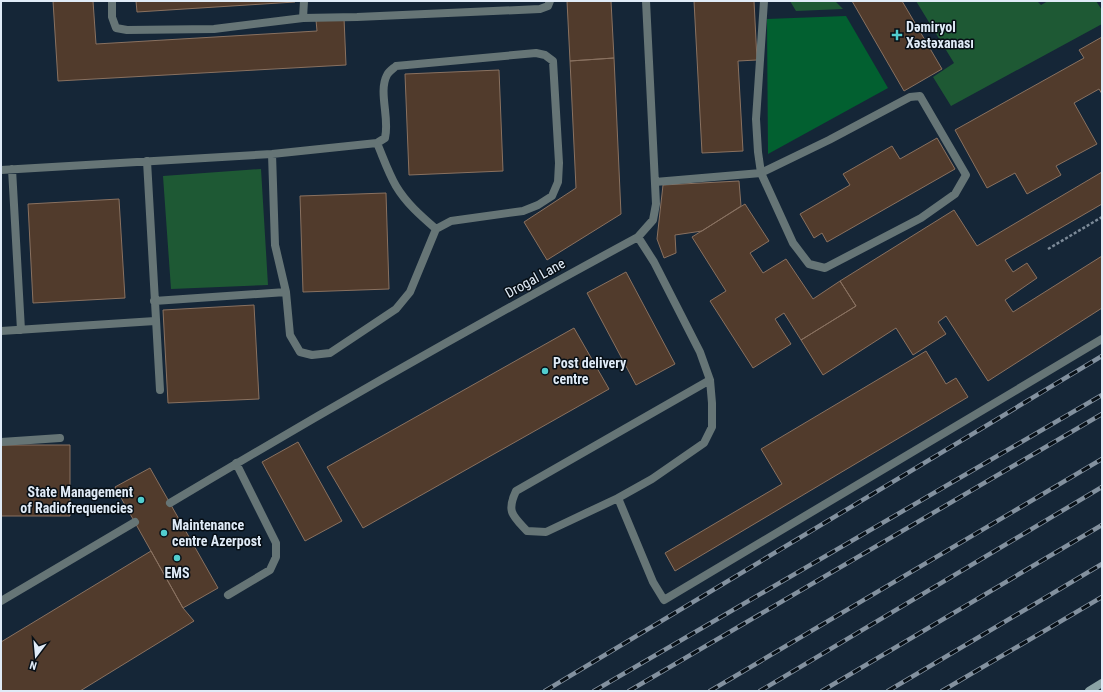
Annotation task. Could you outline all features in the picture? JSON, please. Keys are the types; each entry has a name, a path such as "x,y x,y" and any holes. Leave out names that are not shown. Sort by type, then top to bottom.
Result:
{"main road":[{"path":"1089,691 1102,682"}],"lane":[{"path":"112,1 112,17 116,28 127,30 214,29 303,18 357,18 540,9 548,6 550,1"},
{"path":"303,18 304,1"},
{"name":"Drogal Lane","path":"170,503 236,463 514,304 638,237 653,220 656,204 646,1"},
{"path":"655,182 761,173 830,140 910,96 920,96 966,175 955,194 921,218 825,268 809,264 793,243 761,173 756,119 764,1"},
{"path":"1,170 272,154 377,143 385,138 387,130 384,87 388,74 396,66 536,53 545,55 553,61 559,162 558,182 552,196 538,205 523,211 451,221 436,229 410,292 396,309 330,353 312,355 300,352 290,335 286,292 275,245 272,154"},
{"path":"377,143 395,185 417,213 436,229"},
{"path":"147,161 160,390"},
{"path":"12,169 22,330"},
{"path":"638,237 654,262 700,352 710,380 712,427 704,443 652,479 618,498 546,532 527,530 512,515 511,502 516,491 710,380"},
{"path":"154,301 286,292"},
{"path":"1,331 156,321"},
{"path":"618,498 653,582 664,600 1102,339"},
{"path":"1,442 60,438"},
{"path":"228,595 270,570 276,557 276,543 236,463"},
{"path":"1,601 135,522"}],"path":[{"path":"1048,249 1102,217"}],"green space":[{"path":"790,1 835,1 843,9 796,11"},
{"path":"916,1 1037,1 1041,5 1048,1 1096,1 1102,10 1102,24 951,106 933,77 954,63"},
{"path":"846,16 888,88 768,154 767,19"},
{"path":"261,169 268,285 171,289 163,176"}],"building":[{"path":"53,1 93,1 96,44 317,31 316,20 344,18 346,65 58,81"},
{"path":"136,1 295,1 295,2 137,12"},
{"path":"567,1 611,1 614,58 570,61"},
{"path":"694,1 754,1 757,60 738,61 743,151 702,153"},
{"name":"Dəmiryol Xəstəxanası","path":"852,1 902,1 942,69 904,91"},
{"path":"1102,37 1102,94 1099,89 1074,103 1097,144 1056,166 1061,175 1027,194 1015,173 987,188 955,130 1084,58 1079,50"},
{"path":"614,58 621,214 547,260 524,222 576,188 570,61"},
{"path":"499,70 503,171 409,175 405,74"},
{"path":"937,138 955,169 827,242 822,233 814,238 800,214 850,185 843,174 892,146 900,159"},
{"path":"1102,172 1102,204 1005,260 1013,272 1027,263 1037,278 1005,300 1013,312 1102,256 1102,308 988,381 946,316 938,322 946,334 913,355 896,328 823,375 801,340 856,306 840,281 954,210 977,246"},
{"path":"739,181 741,206 702,231 675,235 676,253 664,258 657,239 663,185"},
{"path":"386,193 389,289 303,292 300,196"},
{"path":"119,199 125,298 33,303 28,204"},
{"path":"745,204 769,241 750,253 763,273 786,259 813,299 840,281 856,306 801,340 784,313 775,319 791,344 753,368 710,301 726,291 692,237"},
{"path":"626,272 675,364 636,385 587,293"},
{"path":"254,305 259,399 168,403 163,310"},
{"path":"574,328 609,389 363,528 327,467"},
{"path":"926,351 946,384 956,378 968,397 675,571 665,553 782,484 761,449"},
{"path":"298,442 342,521 305,541 262,462"},
{"path":"1,445 70,445 70,516 1,516"},
{"path":"150,468 218,588 183,608 115,487"},
{"path":"151,551 183,608 194,621 80,691 1,691 1,642"}],"railway":[{"path":"545,691 1102,356"},
{"path":"594,691 1102,395"},
{"path":"629,691 1102,414"},
{"path":"710,691 1102,459"},
{"path":"760,691 1102,487"},
{"path":"822,691 1102,525"},
{"path":"888,691 1102,564"},
{"path":"942,691 1102,597"}],"place":[{"name":"Dəmiryol Xəstəxanası","path":"897,35"},
{"name":"Post delivery centre","path":"545,371"},
{"name":"State Management of Radiofrequencies","path":"141,500"},
{"name":"Maintenance centre Azerpost","path":"164,533"},
{"name":"EMS","path":"177,558"}]}
